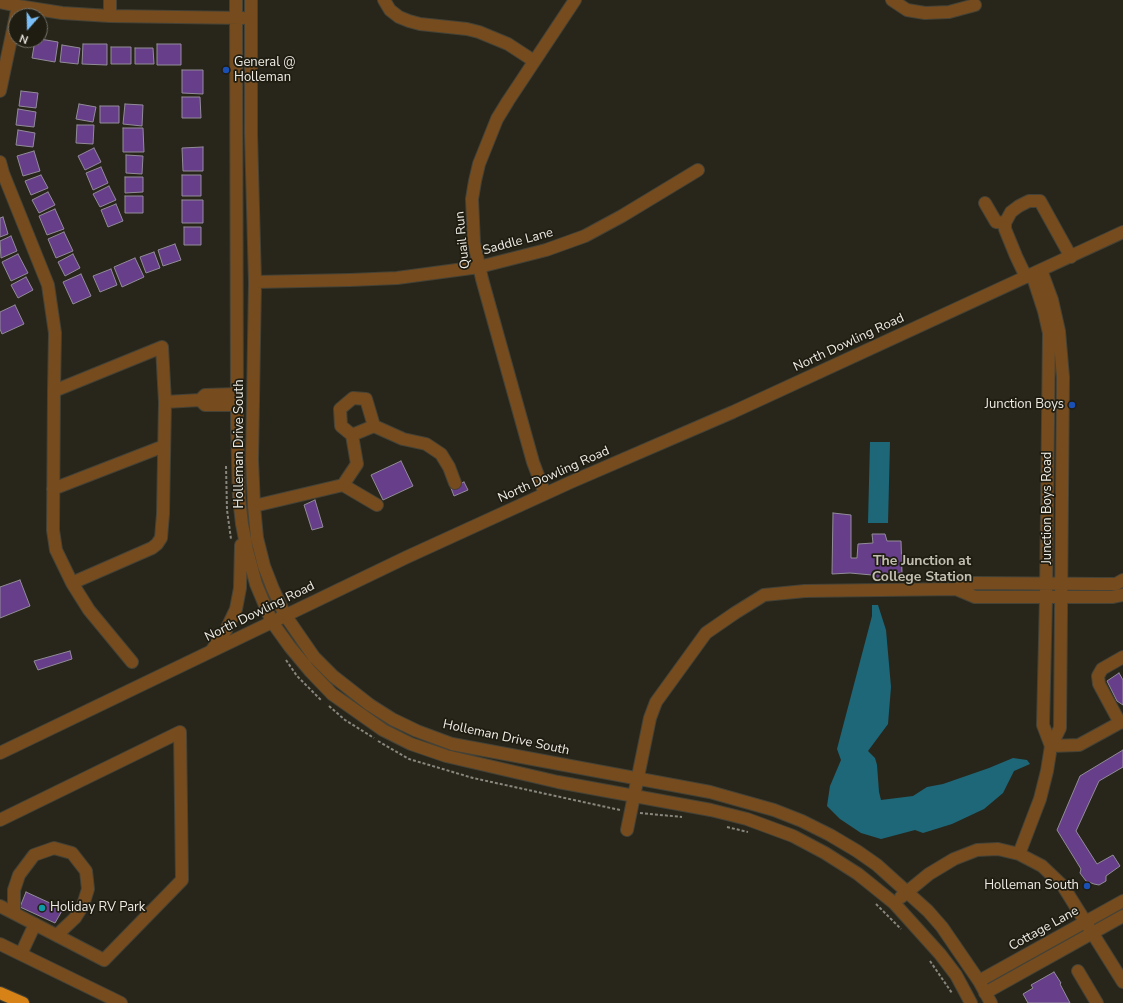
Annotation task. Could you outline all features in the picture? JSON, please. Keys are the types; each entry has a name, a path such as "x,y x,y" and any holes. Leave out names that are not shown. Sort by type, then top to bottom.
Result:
{"highway":[{"path":"0,992 21,1002"}],"street":[{"path":"110,0 110,16"},
{"name":"Holleman Drive South","path":"236,0 237,399 239,498 247,550 256,584 272,622 295,653 332,694 383,730 411,744 446,756 494,768 558,782 710,810 747,819 793,836 825,853 858,874 894,903 940,954 956,975 971,1003"},
{"name":"Holleman Drive South","path":"251,0 251,134 255,282 252,460 257,538 264,566 285,615 314,657 333,676 370,705 417,731 452,744 710,792 774,810 802,821 830,835 877,865 907,891 942,927 979,981 988,998"},
{"path":"384,0 390,10 409,21 420,24 467,29 479,32 508,44 534,61"},
{"name":"Quail Run","path":"546,494 531,455 479,267 474,243 472,205 478,170 497,119 575,0"},
{"path":"892,0 907,10 925,14 949,12 975,5"},
{"path":"0,2 62,13 110,16 236,19 252,18"},
{"path":"0,91 18,6"},
{"path":"0,162 3,173 48,285 55,333 53,530 56,550 72,583 101,625 132,662"},
{"name":"Saddle Lane","path":"255,282 397,278 479,267 546,250 584,236 622,216 698,170"},
{"path":"1033,274 1005,230 1005,223 1011,212 1019,206 1030,201 1040,201 1071,256"},
{"path":"985,203 996,222 1005,223"},
{"name":"North Dowling Road","path":"0,753 414,554 571,482 733,412 1123,232"},
{"name":"Junction Boys Road","path":"1033,274 1049,333 1043,724 1051,746"},
{"name":"Junction Boys Road","path":"1019,854 1040,799 1051,746 1060,728 1063,377 1059,331 1052,300 1033,274"},
{"path":"54,391 162,347 164,446 163,514 161,538 152,548 72,583"},
{"path":"164,402 200,400 205,395 237,399"},
{"path":"254,506 343,485 357,464 352,435 341,426 340,409 353,398 366,399 374,426"},
{"path":"352,435 374,426 404,439 426,444 441,454 449,467 455,483"},
{"path":"53,489 164,446"},
{"path":"343,485 377,505"},
{"path":"212,651 226,630 236,609 240,588 242,524"},
{"path":"627,830 636,779 647,739 650,718 656,702 706,633 764,595 805,591 956,589 974,583 1061,584 1119,582 1121,596 975,597 956,589"},
{"path":"1000,583 1001,597"},
{"path":"1051,746 1079,745 1121,722 1098,684 1098,676 1102,669 1123,657"},
{"path":"0,820 180,732 182,880 104,960 0,906"},
{"path":"14,913 14,890 19,875 34,855 54,848 72,853 86,870 88,889 83,905 75,918 57,935"},
{"path":"894,903 929,874 954,859 978,850 998,849 1019,854 1042,866 1063,886 1123,982"},
{"name":"Cottage Lane","path":"979,981 1123,901"},
{"path":"988,998 1123,916"},
{"path":"21,954 35,924"},
{"path":"0,944 121,1003"},
{"path":"1078,971 1097,1003"}],"path":[{"path":"226,461 227,510 232,540"},
{"path":"285,656 286,662 296,676 345,720 409,759 473,778 630,811 682,817"},
{"path":"727,827 749,833"},
{"path":"875,903 904,932"},
{"path":"928,958 955,998"}],"water":[{"path":"870,442 890,442 888,523 868,523"},
{"path":"872,605 878,605 886,630 891,687 888,724 868,751 875,758 877,765 881,800 913,796 927,787 943,784 1013,758 1027,760 1030,764 1014,771 1003,793 984,809 952,824 923,833 915,830 881,839 861,833 840,819 827,806 830,786 841,760 837,749 872,616"}],"building":[{"path":"48,40 58,42 55,62 32,58 34,48 48,48"},
{"path":"83,44 107,44 107,65 82,64"},
{"path":"157,44 181,44 181,65 157,65"},
{"path":"62,45 80,48 78,64 60,62"},
{"path":"111,47 131,47 131,64 111,64"},
{"path":"135,48 153,48 154,64 135,64"},
{"path":"182,70 203,70 203,94 182,93"},
{"path":"21,91 38,93 36,108 19,106"},
{"path":"182,97 200,97 201,118 182,118"},
{"path":"79,104 96,107 93,122 76,119"},
{"path":"125,104 143,105 142,126 123,124"},
{"path":"100,106 119,106 119,123 100,123"},
{"path":"18,109 36,112 34,127 16,125"},
{"path":"77,125 94,125 93,144 76,143"},
{"path":"123,128 143,128 144,152 123,152"},
{"path":"18,130 35,133 33,147 16,145"},
{"path":"203,147 203,171 183,171 182,148"},
{"path":"94,148 101,162 85,170 78,156"},
{"path":"34,151 40,171 23,176 17,156"},
{"path":"126,155 143,156 142,174 126,173"},
{"path":"101,167 108,183 93,190 86,173"},
{"path":"41,175 48,188 31,195 25,181"},
{"path":"182,175 201,175 201,196 182,196"},
{"path":"125,177 143,177 143,192 125,193"},
{"path":"109,186 116,200 100,207 93,194"},
{"path":"48,192 55,205 39,213 32,200"},
{"path":"125,196 143,196 143,213 125,213"},
{"path":"182,200 203,200 203,223 182,223"},
{"path":"116,204 123,221 108,227 101,210"},
{"path":"55,209 64,229 47,235 39,216"},
{"path":"3,217 8,234 0,237 0,218"},
{"path":"184,227 201,227 201,245 184,245"},
{"path":"64,232 73,251 56,258 48,239"},
{"path":"11,236 17,251 1,258 0,241"},
{"path":"175,244 181,260 163,266 158,250"},
{"path":"154,252 160,268 146,273 140,257"},
{"path":"18,254 28,273 11,281 2,262"},
{"path":"73,254 80,268 65,276 58,262"},
{"path":"135,258 144,277 122,287 114,267"},
{"path":"111,269 117,285 100,292 93,276"},
{"path":"81,274 91,296 73,304 63,282"},
{"path":"26,277 33,290 18,298 11,285"},
{"path":"15,305 24,324 2,334 0,329 0,312"},
{"path":"401,461 413,486 383,500 371,475"},
{"path":"464,482 468,490 454,496 451,488"},
{"path":"315,500 323,527 312,530 304,505"},
{"path":"833,513 851,515 851,558 857,558 858,544 873,543 872,534 885,534 887,541 901,541 902,573 890,573 888,578 873,578 872,575 850,573 832,574"},
{"path":"20,580 30,606 0,618 0,587"},
{"path":"70,651 72,659 38,670 34,661"},
{"path":"1119,673 1123,680 1123,705 1117,701 1107,681"},
{"path":"1123,750 1123,767 1099,781 1076,831 1097,864 1113,855 1120,866 1106,876 1106,881 1099,885 1086,881 1080,873 1081,869 1057,830 1080,776"},
{"name":"Holiday RV Park","path":"26,892 63,909 55,923 20,907"},
{"path":"1054,972 1070,1003 1028,1003 1023,994 1033,988 1031,985"}],"place":[{"name":"General @ Holleman","path":"226,70"},
{"name":"Junction Boys","path":"1072,405"},
{"name":"Holleman South","path":"1087,886"},
{"name":"Holiday RV Park","path":"42,908"}],"district":[{"name":"The Junction at College Station","path":"922,570"}]}
